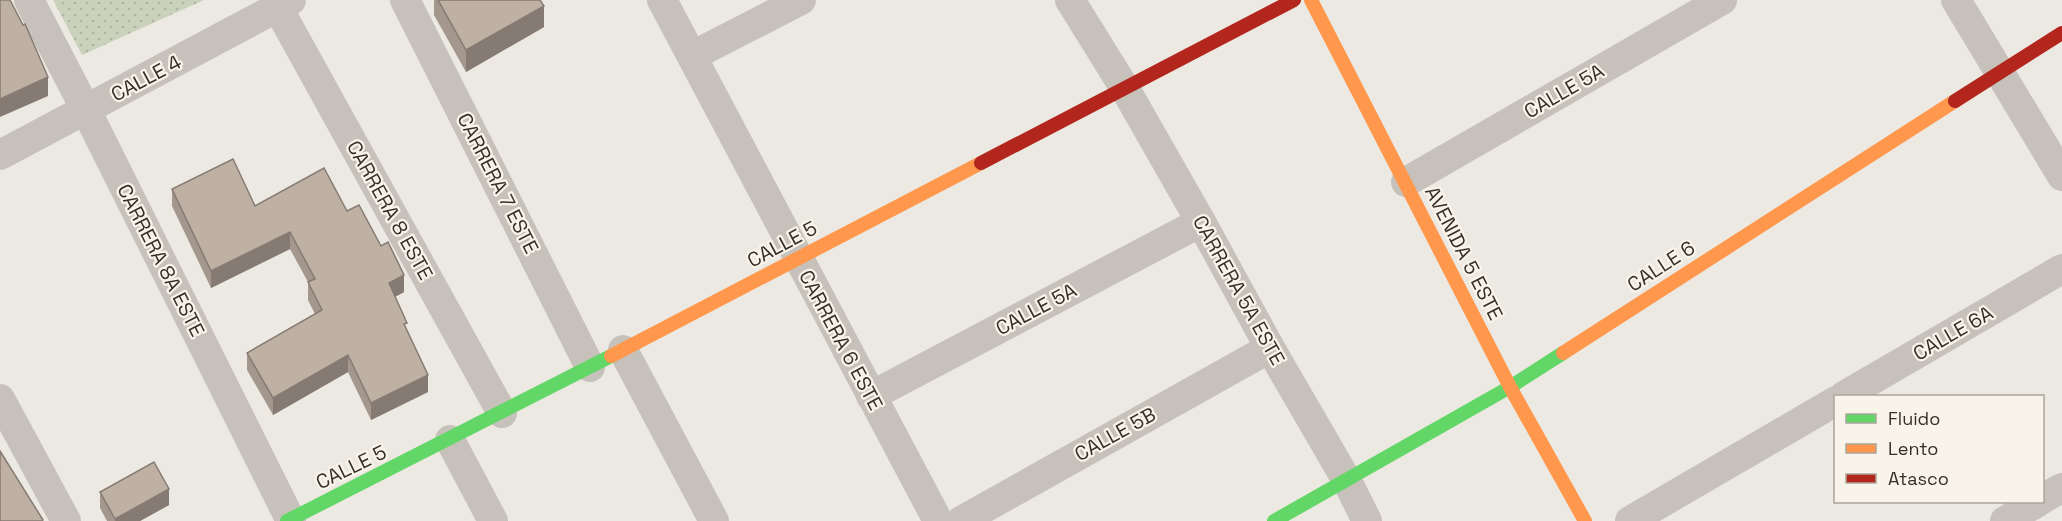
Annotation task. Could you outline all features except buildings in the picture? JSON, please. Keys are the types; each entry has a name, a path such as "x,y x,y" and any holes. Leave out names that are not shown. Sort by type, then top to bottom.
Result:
{"street":[{"name":"CARRERA 8A ESTE","path":"29,0 290,520"},
{"name":"CARRERA 7 ESTE","path":"405,0 591,367"},
{"name":"CARRERA 6 ESTE","path":"662,0 938,521"},
{"path":"692,56 801,0"},
{"name":"CARRERA 5A ESTE","path":"1070,0 1124,87 1201,222 1270,348 1346,479 1367,521"},
{"name":"CALLE 5","path":"290,520 591,367 1294,0"},
{"name":"AVENIDA 5 ESTE","path":"1311,0 1510,387 1585,521"},
{"name":"CALLE 5A","path":"1406,182 1722,0"},
{"path":"1956,0 2062,176"},
{"name":"CALLE 4","path":"0,155 285,4"},
{"name":"CARRERA 8 ESTE","path":"285,4 502,412"},
{"name":"CALLE 6","path":"1274,521 1510,387 2062,33"},
{"name":"CALLE 5A","path":"871,396 1201,222"},
{"name":"CALLE 6A","path":"1846,395 2062,269"},
{"name":"CALLE 5B","path":"961,521 1270,348"},
{"path":"623,350 714,521"},
{"path":"0,399 66,521"},
{"path":"1630,521 1834,402"},
{"path":"450,440 493,521"},
{"path":"2044,498 2062,488"},
{"path":"2005,521 2035,503"}],"green space":[{"path":"53,0 204,0 82,55"}],"traffic: fast":[{"path":"1274,521 1510,387 1563,353"},
{"path":"287,521 611,356"}],"traffic: slow":[{"path":"1311,0 1510,387 1585,521"},
{"path":"1563,353 1955,101"},
{"path":"611,356 981,163"}],"traffic: jam":[{"path":"981,163 1294,0"},
{"path":"1955,101 2062,33"}]}
